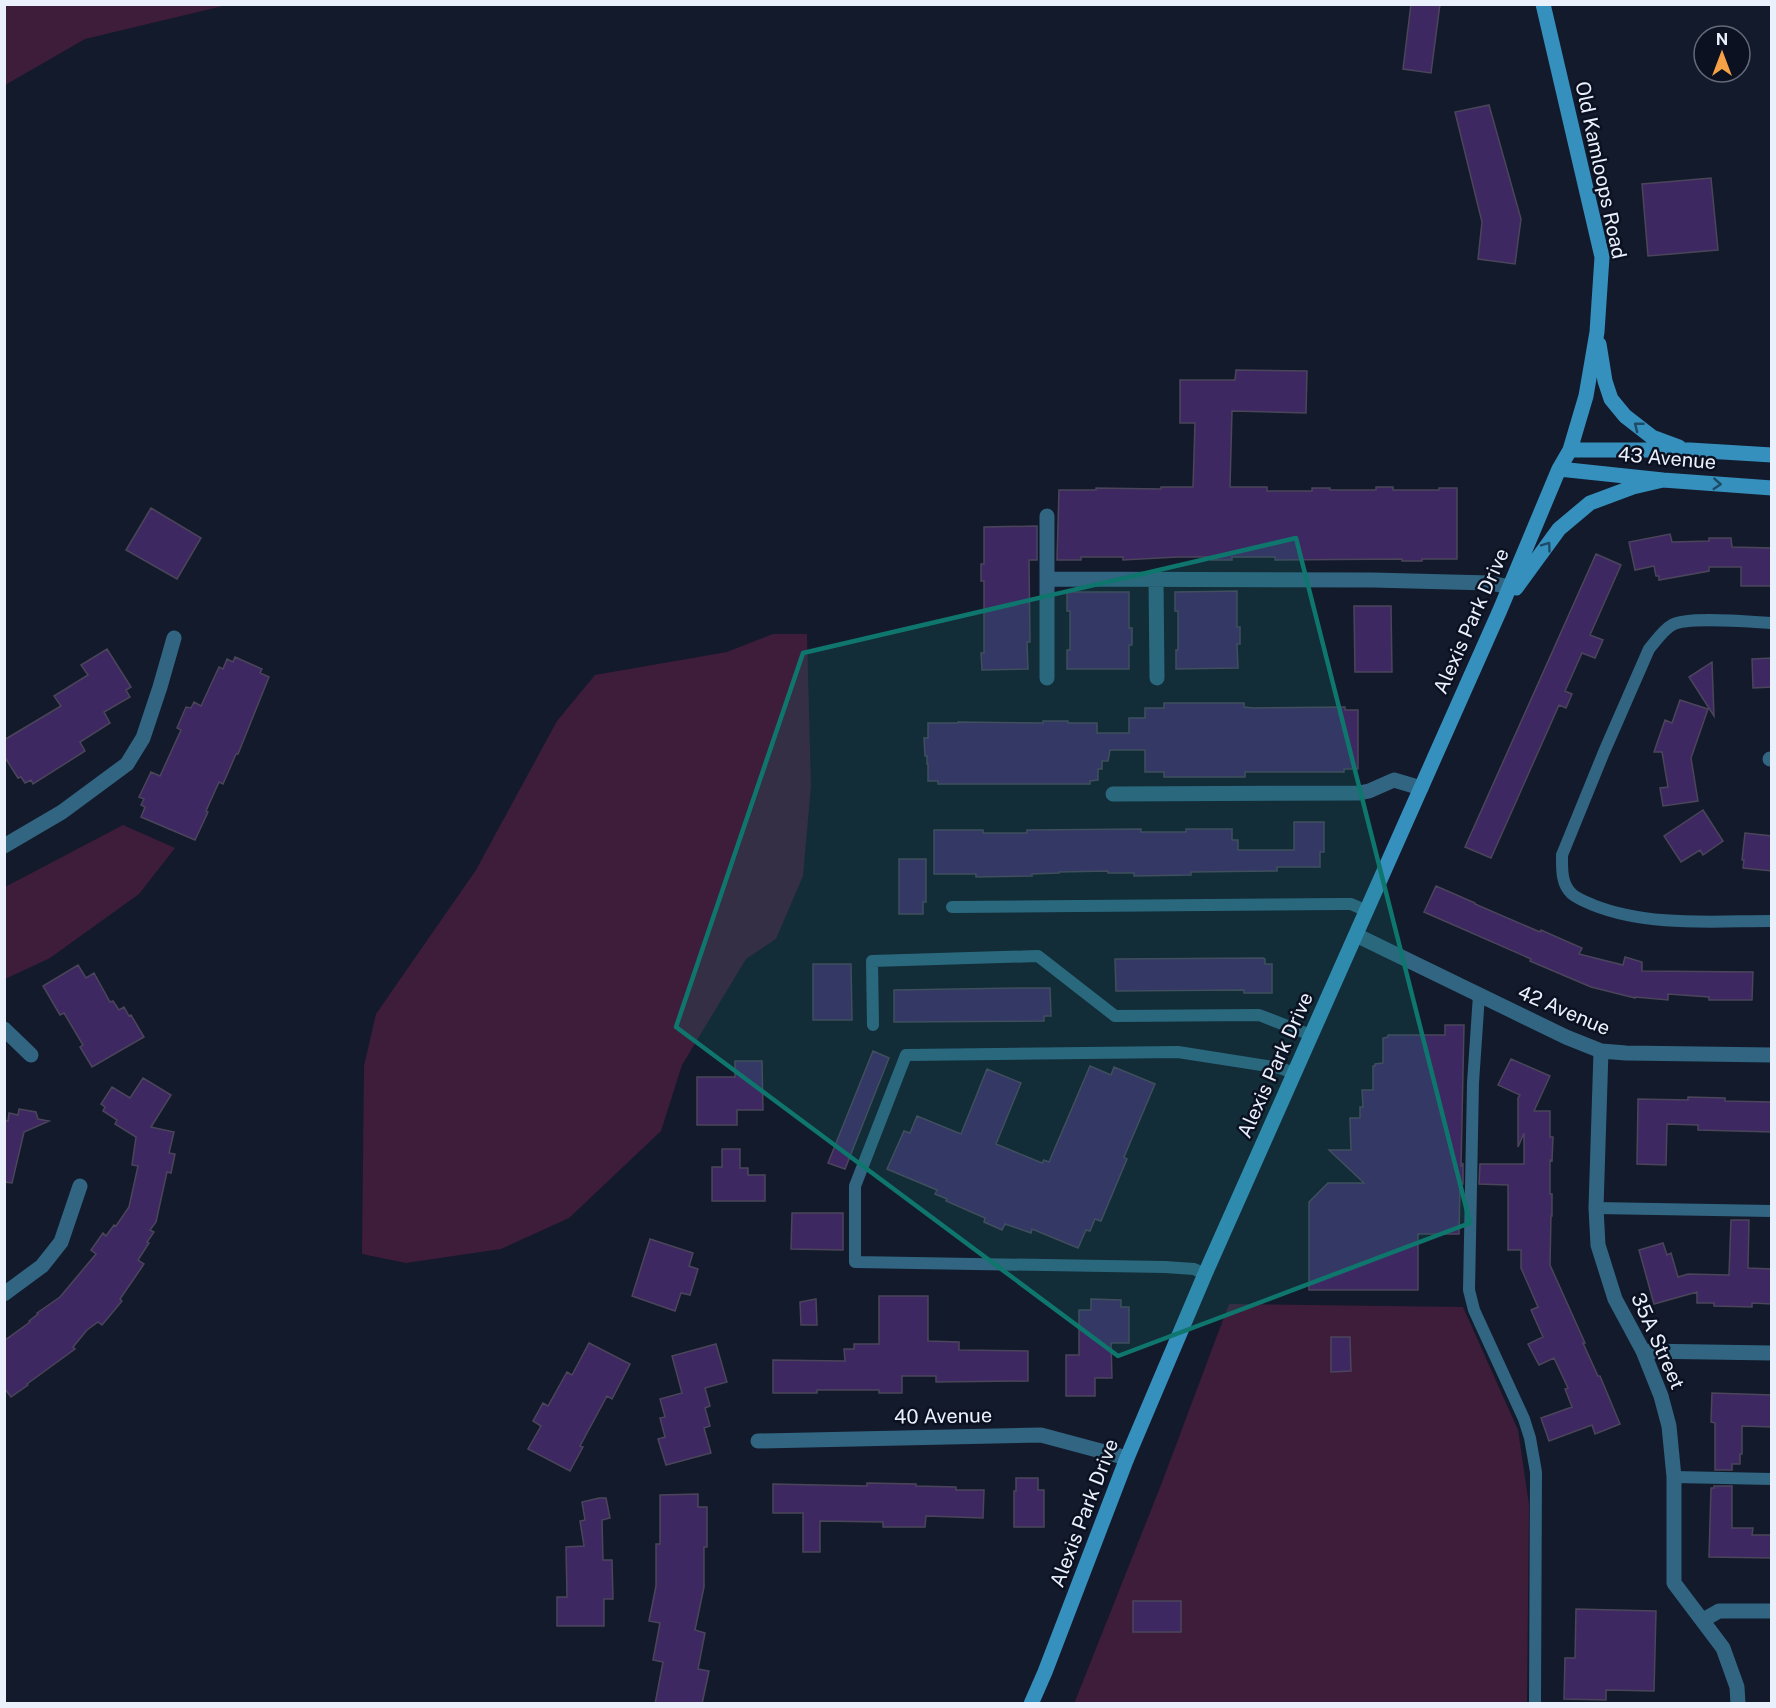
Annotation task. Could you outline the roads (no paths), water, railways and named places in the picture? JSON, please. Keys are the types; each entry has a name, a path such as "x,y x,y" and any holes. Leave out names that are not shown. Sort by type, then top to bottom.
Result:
{"street":[{"name":"Old Kamloops Road","path":"1543,4 1602,257 1597,332 1586,396 1570,450"},
{"path":"1597,332 1605,381 1611,399 1625,416 1652,437 1690,450"},
{"name":"43 Avenue","path":"1570,450 1690,450 1772,455"},
{"name":"Alexis Park Drive","path":"1032,1704 1127,1458 1205,1274 1500,610 1559,469 1570,450"},
{"name":"43 Avenue","path":"1559,469 1772,488"},
{"path":"1500,610 1559,529 1590,504 1634,487 1663,480"},
{"path":"1047,516 1047,678"},
{"path":"1047,579 1372,580 1490,583 1510,587"},
{"path":"1156,579 1157,678"},
{"path":"4,846 62,812 127,764 143,738 174,638"},
{"path":"1113,794 1359,793 1394,780 1421,788"},
{"name":"42 Avenue","path":"1356,935 1566,1037 1601,1051 1772,1055"},
{"path":"4,1029 31,1055"},
{"name":"35A Street","path":"1601,1051 1596,1208 1598,1245 1615,1299 1643,1351 1661,1396 1669,1426 1674,1477 1674,1583 1723,1648 1737,1688 1738,1704"},
{"path":"4,1294 42,1266 61,1242 80,1186"},
{"path":"1643,1351 1772,1353"},
{"name":"40 Avenue","path":"758,1441 1041,1435 1127,1458"},
{"path":"1703,1620 1719,1611 1772,1611"}],"lane":[{"path":"1772,623 1688,620 1672,625 1660,635 1649,649 1562,855 1565,884 1572,894 1607,910 1638,918 1772,921"},
{"path":"952,906 1351,904 1366,911"},
{"path":"873,1025 872,961 1038,956 1115,1016 1259,1015 1311,1035"},
{"path":"1479,995 1473,1083 1469,1290 1474,1310 1524,1419 1536,1472 1535,1704"},
{"path":"1205,1274 1194,1269 1164,1267 855,1262 855,1186 906,1054 1178,1052 1280,1068 1294,1073"},
{"path":"1596,1208 1772,1211"},
{"path":"1674,1477 1772,1479"}]}
